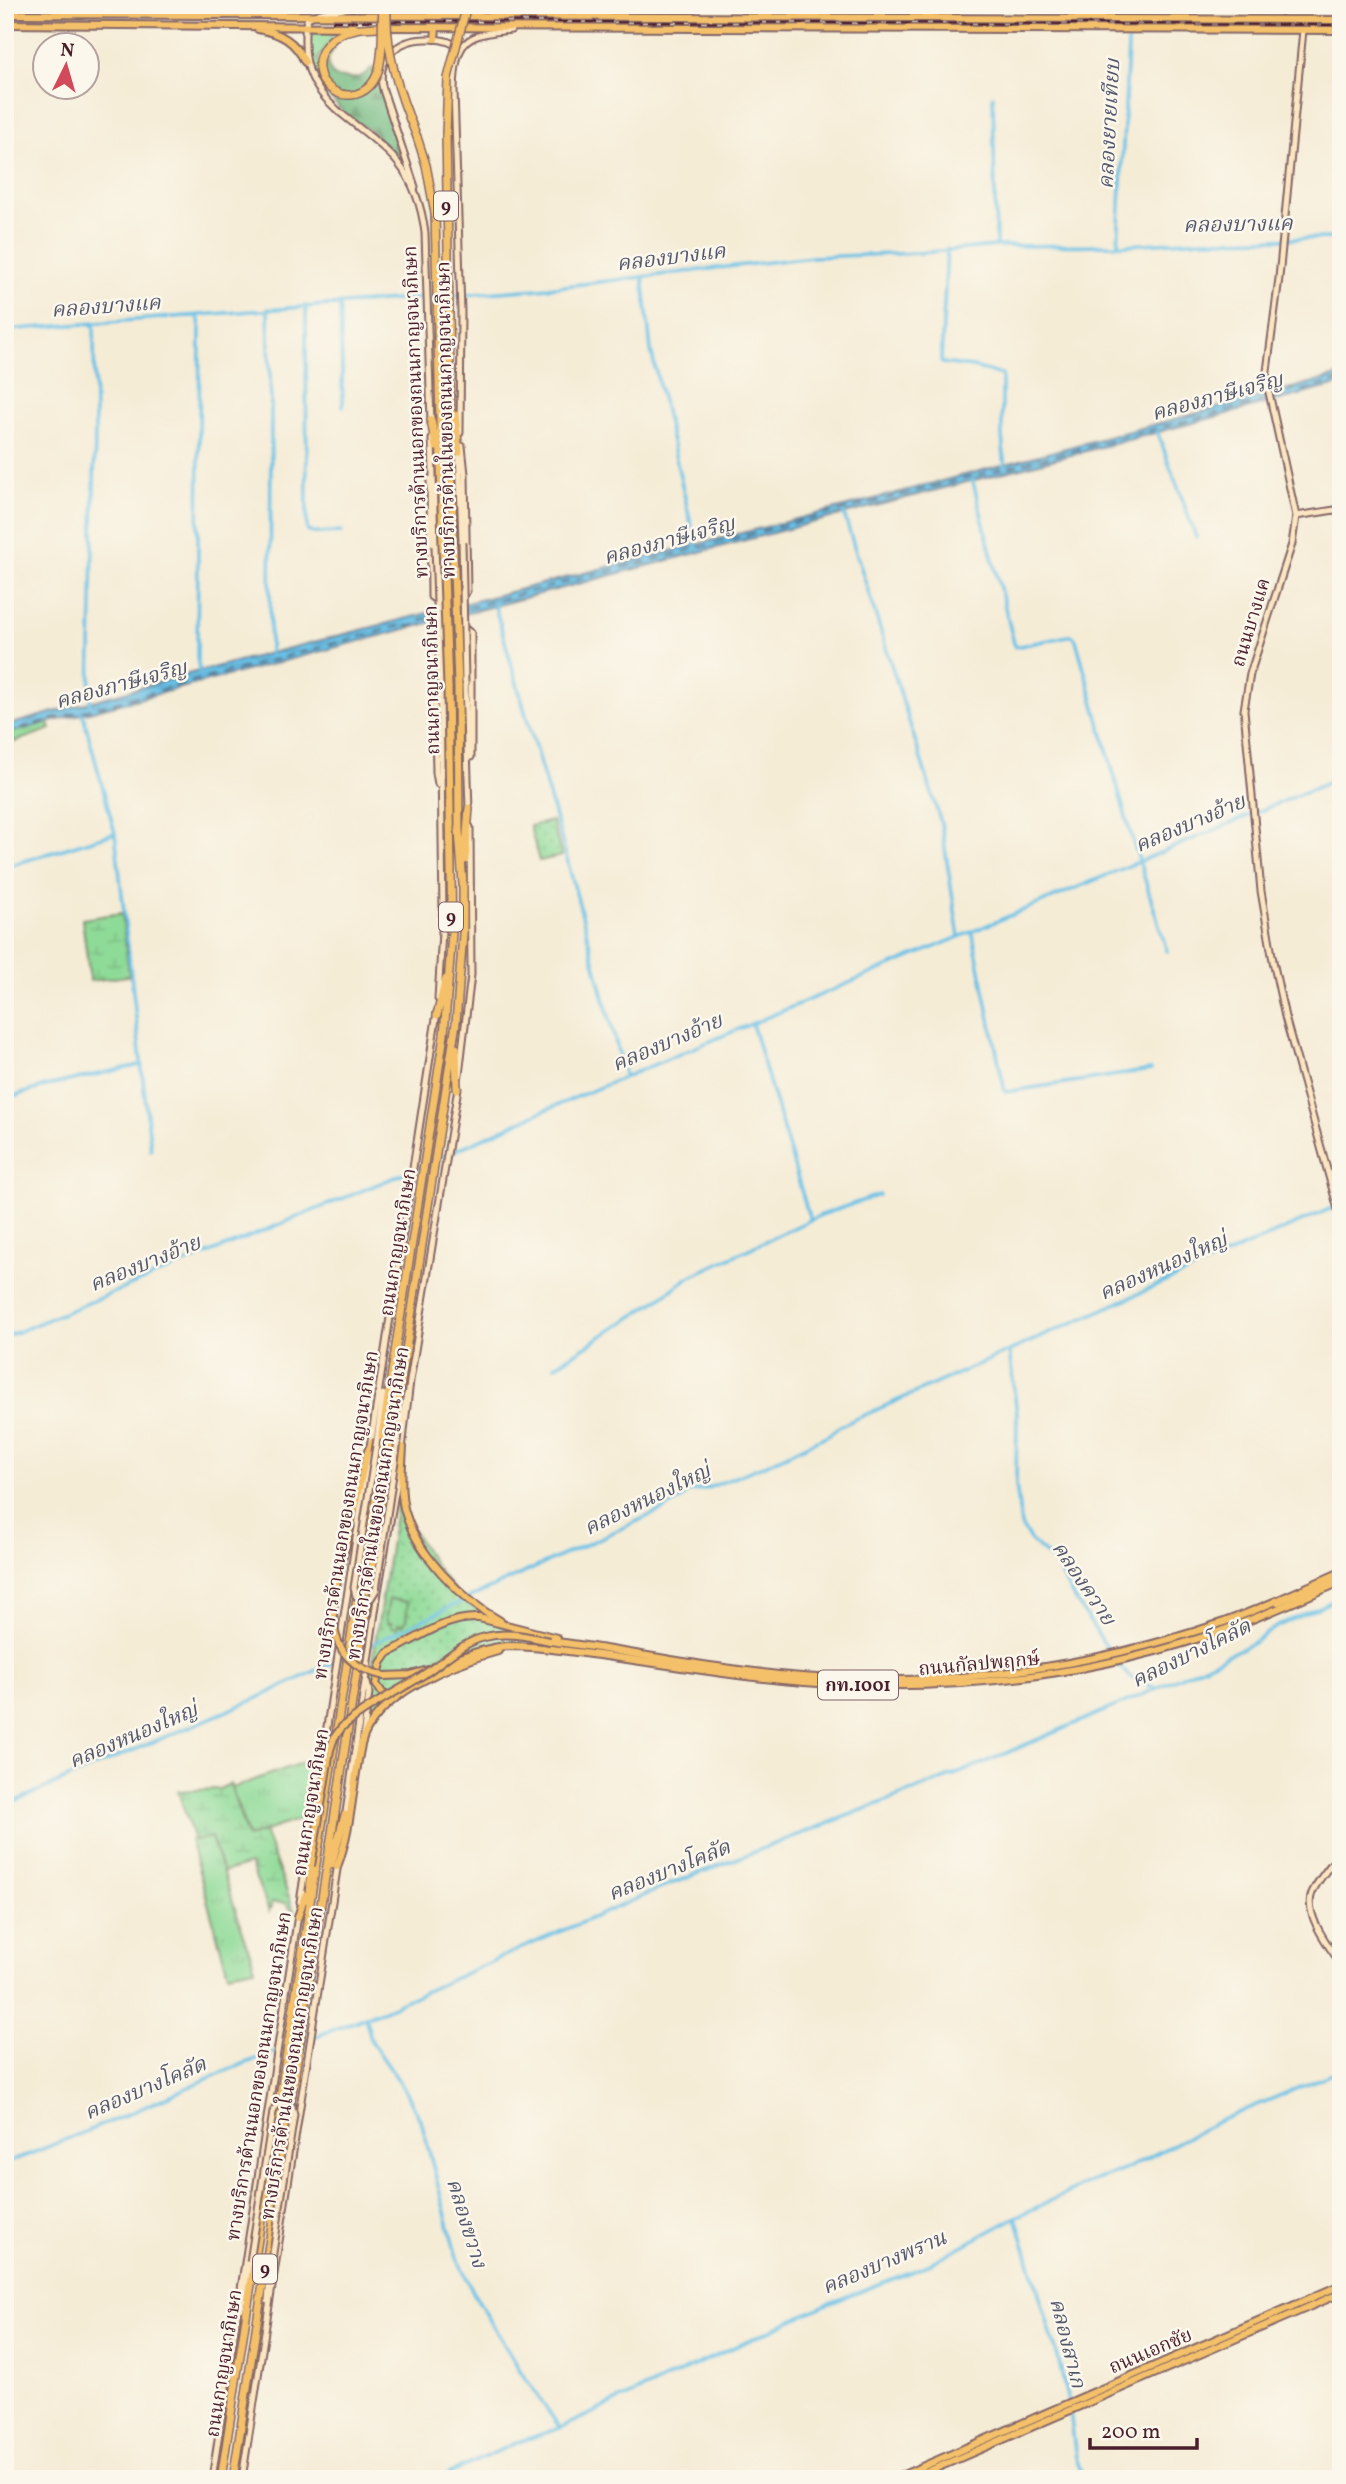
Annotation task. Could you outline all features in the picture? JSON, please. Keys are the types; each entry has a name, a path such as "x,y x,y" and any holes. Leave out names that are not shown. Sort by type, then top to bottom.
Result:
{"highway":[{"path":"378,27 345,32 328,43 319,61 320,74 323,81 336,93 348,95 362,92 375,79 381,61 385,5"},
{"name":"ถนนกาญจนาภิเษก","path":"221,2479 422,1182 444,1035 451,956 439,546 438,277 433,195 417,137 401,100 393,69 385,5"},
{"name":"ถนนกาญจนาภิเษก","path":"233,2479 456,1023 463,934 459,831 462,683 453,544 446,135 448,78 469,5"},
{"path":"502,16 515,14 534,5"},
{"path":"450,376 459,452"},
{"path":"431,420 440,469"},
{"path":"463,886 469,808"},
{"path":"437,1015 451,956"},
{"path":"456,1023 457,1089"},
{"path":"322,1893 345,1815"}],"main road":[{"path":"305,26 311,16 346,10 356,5"},
{"path":"571,28 577,25 583,5"},
{"path":"588,5 602,14 625,18"},
{"path":"5,14 1341,20"},
{"path":"289,16 293,19 294,26"},
{"path":"355,17 348,22 356,27"},
{"path":"989,19 989,28"},
{"path":"1002,19 1002,28"},
{"path":"1291,20 1298,22 1303,30"},
{"path":"5,24 521,29 1341,30"},
{"path":"237,26 272,32 286,38 298,49 305,62"},
{"name":"ทางบริการด้านนอกของถนนกาญจนาภิเษก","path":"305,26 305,62 312,80 326,100 397,161 419,204 425,233 432,449 439,546"},
{"path":"435,40 436,28"},
{"path":"419,204 383,90 381,77 385,61 394,48 409,40 447,41 458,46 475,36 521,29"},
{"name":"ถนนบางแค","path":"1303,30 1266,387 1296,516 1290,551 1244,700 1261,891 1280,995 1341,1220"},
{"name":"ทางบริการด้านในของถนนกาญจนาภิเษก","path":"242,2479 466,1032 472,959 472,849 462,683 459,452 461,313 454,89 458,46"},
{"path":"432,449 429,488 431,591 432,600 439,602 464,596 467,591 465,474 460,432"},
{"path":"1296,516 1341,509"},
{"path":"440,794 436,773 433,638 437,634 464,628 471,633 469,780"},
{"name":"ทางบริการด้านนอกของถนนกาญจนาภิเษก","path":"212,2479 335,1677 374,1441 437,1015 443,914 440,794 444,687"},
{"path":"374,1441 354,1588 356,1596 364,1600 371,1598 376,1590 402,1412 411,1381"},
{"path":"374,1441 366,1456 332,1613 336,1638 344,1653 364,1670 385,1676 397,1676 411,1675 484,1650 513,1647"},
{"path":"403,1447 401,1496 408,1520 425,1549 462,1594 514,1628"},
{"name":"ถนนกัลปพฤกษ์","path":"513,1647 610,1656 774,1679 843,1684 925,1685 985,1681 1043,1674 1202,1637 1341,1574"},
{"name":"ถนนกัลปพฤกษ์","path":"1273,1607 1304,1602 1341,1584"},
{"path":"404,1694 383,1694 376,1684 382,1659 388,1653 445,1624 470,1617 593,1647"},
{"path":"308,1919 308,1886 330,1750 342,1727 426,1673 462,1646 478,1639 503,1634 593,1647"},
{"path":"361,1745 373,1721 404,1694 440,1670 513,1647"},
{"name":"ถนนกัลปพฤกษ์","path":"593,1647 765,1673 859,1679 996,1673 1115,1657"},
{"path":"337,1867 348,1833 369,1693 365,1679"},
{"path":"1341,1852 1312,1893 1310,1904 1318,1927 1341,1964"},
{"path":"298,1917 308,1886"},
{"path":"237,2318 244,2299 273,2112 278,2104 286,2103 292,2106 295,2115 271,2266 267,2315"},
{"name":"ถนนเอกชัย","path":"911,2479 1064,2413 1074,2404 1188,2356 1341,2285"},
{"name":"ถนนเอกชัย","path":"1206,2347 1341,2293"},
{"name":"ถนนเอกชัย","path":"894,2479 1063,2404 1074,2404"}],"green space":[{"path":"336,32 318,59 330,92 327,94 311,69 308,33"},
{"path":"333,44 335,47 328,62 335,77 355,78 371,68 381,70 379,79 407,165 405,166 371,131 347,116 327,94 330,92 323,73 323,61"},
{"path":"48,722 51,729 14,742 11,732"},
{"path":"552,821 562,856 539,861 530,826"},
{"path":"122,913 129,976 90,981 82,919"},
{"path":"398,1496 418,1539 447,1582 460,1596 489,1618 548,1643 500,1643 459,1655 388,1701 367,1725 371,1669"},
{"path":"389,1599 408,1602 406,1620 403,1625 398,1624 398,1628 392,1627 386,1617"},
{"path":"318,1757 309,1816 248,1837 232,1788"},
{"path":"230,1784 247,1837 264,1832 293,1912 286,1903 273,1902 269,1911 250,1864 223,1872 211,1837 194,1840 178,1791 219,1789"},
{"path":"211,1837 255,1968 228,1973 190,1840"}],"water":[{"path":"1341,375 1341,384 5,734 5,726 188,674 840,508"}],"waterway":[{"name":"คลองยายเทียบ","path":"1118,245 1130,5"},
{"path":"993,96 996,246"},
{"name":"คลองบางแค","path":"5,330 539,289 812,257 919,253 996,246 1341,238"},
{"path":"947,249 941,360 942,363 973,367 1002,375 1005,467"},
{"name":"คลองภาษีเจริญ","path":"643,277 651,350 696,546"},
{"path":"340,305 343,406"},
{"path":"306,306 307,528 314,533 341,532"},
{"path":"268,309 271,405 270,656"},
{"path":"198,315 197,658 200,674"},
{"name":"คลองภาษีเจริญ","path":"90,706 95,432 94,322"},
{"name":"คลองภาษีเจริญ","path":"1157,431 1196,537"},
{"path":"972,478 1015,647 1068,636 1073,636 1076,640 1167,951"},
{"path":"843,511 941,823 959,937"},
{"path":"494,603 567,859 625,1077"},
{"name":"คลองภาษีเจริญ","path":"82,711 115,833 151,1150"},
{"name":"คลองบางอ้าย","path":"5,1337 405,1173 541,1112 1341,777"},
{"path":"5,867 115,833"},
{"path":"972,931 1005,1092 1151,1070"},
{"path":"752,1024 810,1220"},
{"path":"5,1099 46,1086 140,1065"},
{"path":"555,1366 689,1277 821,1215 879,1195"},
{"name":"คลองหนองใหญ่","path":"5,1806 256,1699 664,1509 679,1501 688,1492 708,1488 765,1465 830,1434 840,1426 1341,1204"},
{"name":"คลองควาย","path":"1009,1351 1017,1414 1016,1484 1021,1526 1031,1541 1056,1563 1069,1590 1111,1654"},
{"name":"คลองบางโคลัด","path":"5,2164 117,2119 225,2071 382,2011 671,1884 969,1769 1144,1694 1251,1644 1276,1627 1341,1597"},
{"name":"คลองควาย","path":"1115,1661 1129,1676 1155,1688"},
{"name":"คลองขวาง","path":"365,2017 372,2042 407,2093 422,2124 457,2258 473,2292 521,2372 560,2428"},
{"name":"คลองบางพราน","path":"437,2479 518,2442 560,2428 825,2305 921,2268 1016,2217 1093,2181 1122,2171 1219,2121 1341,2070"},
{"name":"คลองสาเก","path":"1016,2217 1058,2357 1070,2411 1076,2458 1084,2479"}],"ferry route":[{"path":"1273,398 1287,395 1292,389 1301,391 1341,380"},
{"path":"467,608 1267,400"},
{"path":"5,732 403,625 412,627 421,620 434,617"}],"railway":[{"path":"332,21 1341,25"}]}
